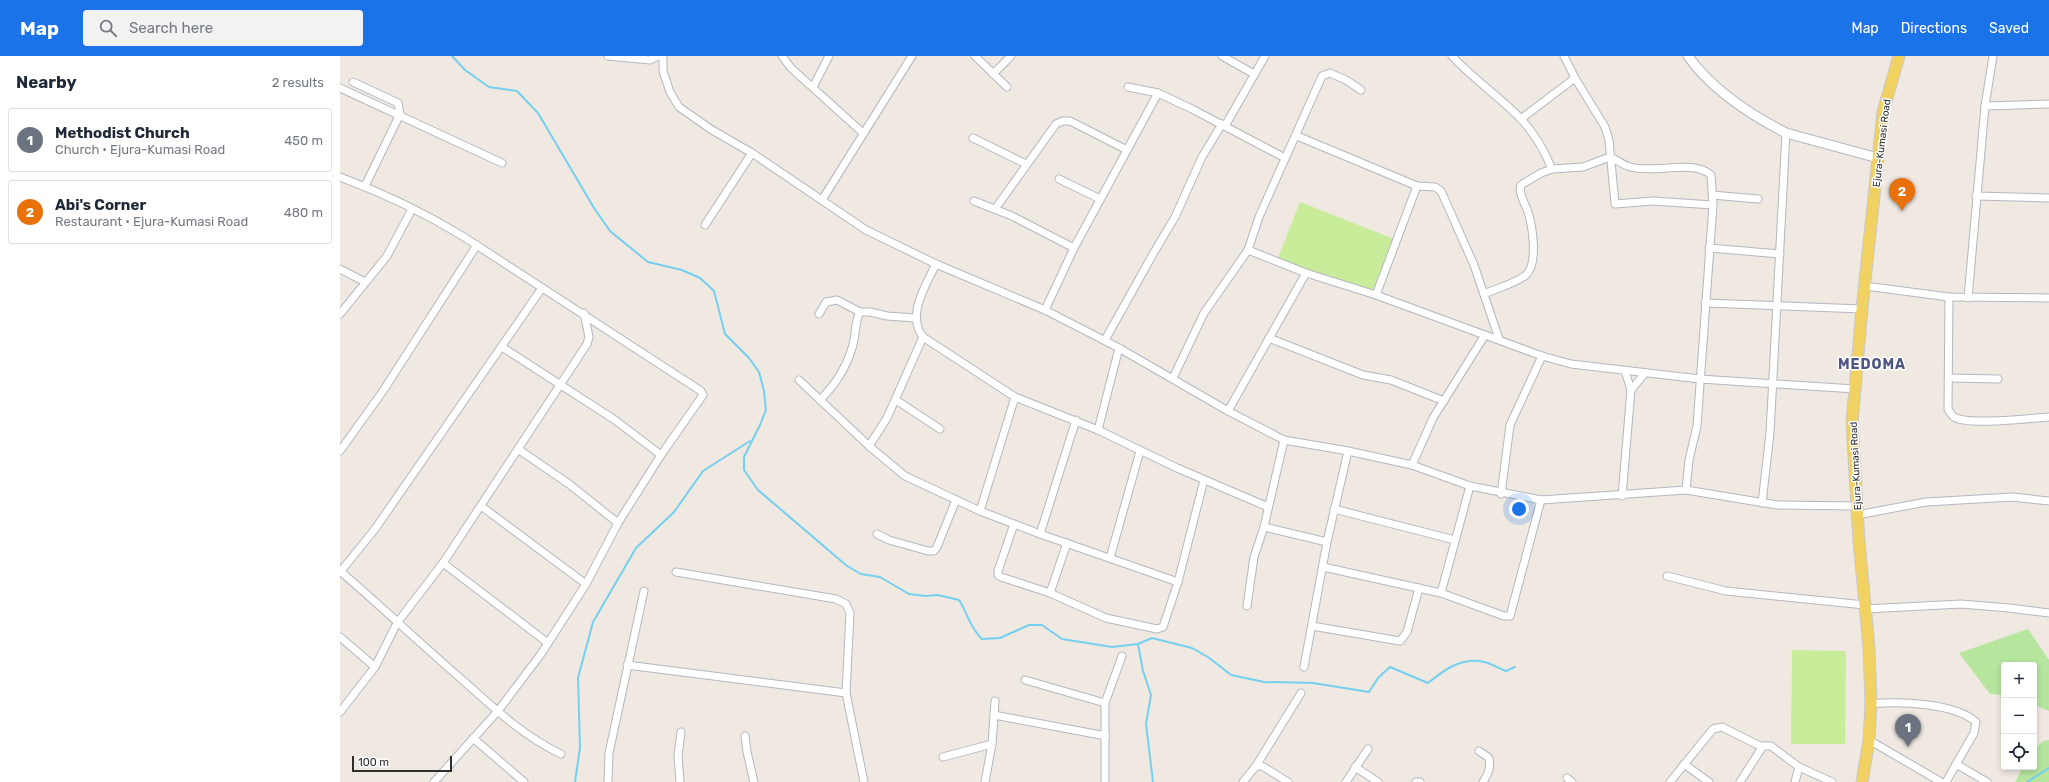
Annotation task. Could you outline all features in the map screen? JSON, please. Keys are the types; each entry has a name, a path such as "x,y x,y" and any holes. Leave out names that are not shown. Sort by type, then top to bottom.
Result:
{"main road":[{"name":"Ejura-Kumasi Road","path":"1862,782 1869,740 1871,704 1852,423 1862,309 1883,112 1898,56"}],"street":[{"path":"608,56 650,60 658,56"},
{"path":"663,56 663,71 670,92 679,107 712,130 752,152 875,235 936,264 1045,310 1105,340 1228,411 1284,440 1348,451 1412,465 1470,486 1501,494 1541,500 1622,496 1686,490 1762,503 1857,511 1926,502 2012,497 2049,502"},
{"path":"782,56 791,68 863,133"},
{"path":"812,87 829,56"},
{"path":"822,200 912,56"},
{"path":"975,56 1007,87"},
{"path":"993,74 1011,56"},
{"path":"1222,56 1254,74"},
{"path":"1105,340 1175,217 1202,157 1224,125 1265,56"},
{"path":"1452,56 1465,70 1521,119 1546,156 1552,169"},
{"path":"1564,56 1575,78 1605,127 1615,204 1653,201 1713,205"},
{"path":"1688,56 1703,74 1725,95 1755,117 1786,133 1878,158"},
{"path":"1968,298 1985,106 1993,56"},
{"path":"1173,378 1204,313 1248,250 1259,217 1324,74 1330,73 1346,80 1361,90"},
{"path":"1521,119 1575,78"},
{"path":"353,82 398,103 400,114 365,186"},
{"path":"1128,87 1158,93 1224,125 1285,158"},
{"path":"340,88 400,114 439,135 502,163"},
{"path":"1045,310 1074,248 1158,93"},
{"path":"1985,106 2049,104"},
{"path":"996,209 1026,164 1056,124 1063,120 1070,121 1127,150"},
{"path":"1762,503 1770,433 1786,133"},
{"path":"1297,136 1417,186 1436,187 1441,191 1467,247 1499,339"},
{"path":"973,138 1026,164"},
{"path":"704,225 752,152"},
{"path":"1484,294 1513,282 1526,274 1531,268 1532,223 1520,189 1524,183 1552,169 1583,167 1610,157 1630,167 1659,170 1694,167 1700,168 1711,175 1713,205 1696,432 1689,460 1686,490"},
{"path":"340,177 365,186 441,223 542,288 584,313 701,391 703,395 661,455 618,523 586,584 548,643 498,711 435,782"},
{"path":"1060,179 1100,199"},
{"path":"1376,295 1417,186"},
{"path":"1712,195 1758,199"},
{"path":"1976,196 2049,198"},
{"path":"974,201 996,209 1074,248"},
{"path":"340,314 387,256 412,209"},
{"path":"340,451 383,391 477,245"},
{"path":"1709,248 1780,254"},
{"path":"1248,250 1306,273 1376,295 1542,356 1571,364 1700,379 1855,389"},
{"path":"936,264 924,292 916,318 918,331 924,337 1015,397 1076,420 1140,451 1268,507"},
{"path":"340,269 365,282"},
{"path":"1228,411 1306,273"},
{"path":"1865,286 1950,297 2049,298"},
{"path":"542,288 375,529 341,571 397,623 525,734 541,745 561,754"},
{"path":"1950,297 1948,409 1954,417 1973,421 2049,417"},
{"path":"819,314 826,302 837,300 860,312 916,318"},
{"path":"1705,303 1862,309"},
{"path":"820,400 829,391 843,371 854,342 860,312"},
{"path":"340,712 353,698 374,667 397,623 443,563 587,344 589,337 584,313"},
{"path":"1412,465 1433,418 1485,335"},
{"path":"869,446 887,418 924,337"},
{"path":"1269,338 1363,375 1391,380 1444,402"},
{"path":"502,347 615,420 661,455"},
{"path":"1098,430 1119,348"},
{"path":"1501,494 1510,425 1542,356"},
{"path":"1622,496 1631,390 1626,371"},
{"path":"1631,390 1645,373"},
{"path":"1949,378 1998,379"},
{"path":"799,380 869,446 905,476 980,511 1040,534 1178,582"},
{"path":"980,511 1015,397"},
{"path":"896,400 940,429"},
{"path":"1040,534 1076,420"},
{"path":"1247,606 1254,557 1264,527 1284,440"},
{"path":"518,449 569,484 618,523"},
{"path":"1110,558 1140,451"},
{"path":"1304,667 1327,542 1348,451"},
{"path":"1014,524 998,575 1050,593 1106,618 1157,629 1163,627 1178,582 1204,480"},
{"path":"1441,593 1470,486"},
{"path":"877,534 889,540 915,548 928,551 934,550 937,547 956,500"},
{"path":"1323,567 1441,593 1504,616 1510,616 1541,500"},
{"path":"481,506 586,584"},
{"path":"1334,509 1455,540"},
{"path":"1264,527 1327,542"},
{"path":"1050,593 1068,543"},
{"path":"443,563 548,643"},
{"path":"676,572 836,599 846,604 850,613 846,693 864,782"},
{"path":"1667,576 1726,591 1865,607 1966,605 2014,608 2049,613"},
{"path":"1312,626 1400,641 1407,632 1419,588"},
{"path":"608,782 609,753 644,591"},
{"path":"340,637 374,667"},
{"path":"1105,782 1105,703 1122,656"},
{"path":"627,665 846,693"},
{"path":"1025,680 1105,703"},
{"path":"1243,782 1256,766 1301,693"},
{"path":"985,782 992,744 996,701"},
{"path":"1871,704 1908,703 1950,709 1968,714 1976,722 1976,728 1946,782"},
{"path":"994,715 1106,736"},
{"path":"1672,781 1712,729 1722,727 1763,746 1771,746 1798,766 1832,782"},
{"path":"680,782 678,756 681,732"},
{"path":"745,736 754,782"},
{"path":"473,738 524,782"},
{"path":"1869,740 1941,782"},
{"path":"944,757 992,744"},
{"path":"1740,782 1763,746"},
{"path":"1346,782 1368,749"},
{"path":"1479,751 1488,758 1490,764 1489,772 1483,782"},
{"path":"1684,764 1709,782"},
{"path":"1956,764 1987,782"},
{"path":"1256,766 1262,766 1288,782"},
{"path":"1795,782 1798,766"},
{"path":"1355,767 1378,782"}],"green space":[{"path":"1300,202 1394,239 1372,295 1278,258"},
{"path":"2028,629 2049,660 2049,711 2037,706 2037,662 2001,662 2001,695 1990,694 1959,653"},
{"path":"1792,650 1846,651 1845,744 1791,744"},
{"path":"2049,740 2049,782 2015,782 2021,770 2037,770 2037,747 2043,741"}],"waterway":[{"path":"452,56 465,70 489,87 517,91 538,113 594,208 610,231 648,262 682,270 700,278 714,291 725,334 749,358 759,372 764,391 766,410 744,457 744,470 758,490 847,566 861,574 880,577 909,594 925,596 938,595 959,600 972,626 982,639 1000,638 1029,625 1042,625 1062,639 1112,647 1138,644 1152,638 1192,648 1208,657 1231,675 1264,682 1313,683 1369,692 1378,678 1390,667 1428,683 1445,670 1464,662 1482,661 1506,671 1515,667"},
{"path":"575,782 580,748 578,678 593,622 636,548 674,512 703,471 750,441"},
{"path":"1138,644 1143,671 1151,695 1146,724 1153,782"},
{"path":"2027,782 2049,768"}],"place":[{"name":"Abi's Corner","path":"1902,211"},
{"name":"Methodist Church","path":"1908,747"}],"district":[{"name":"MEDOMA","path":"1872,364"}]}
